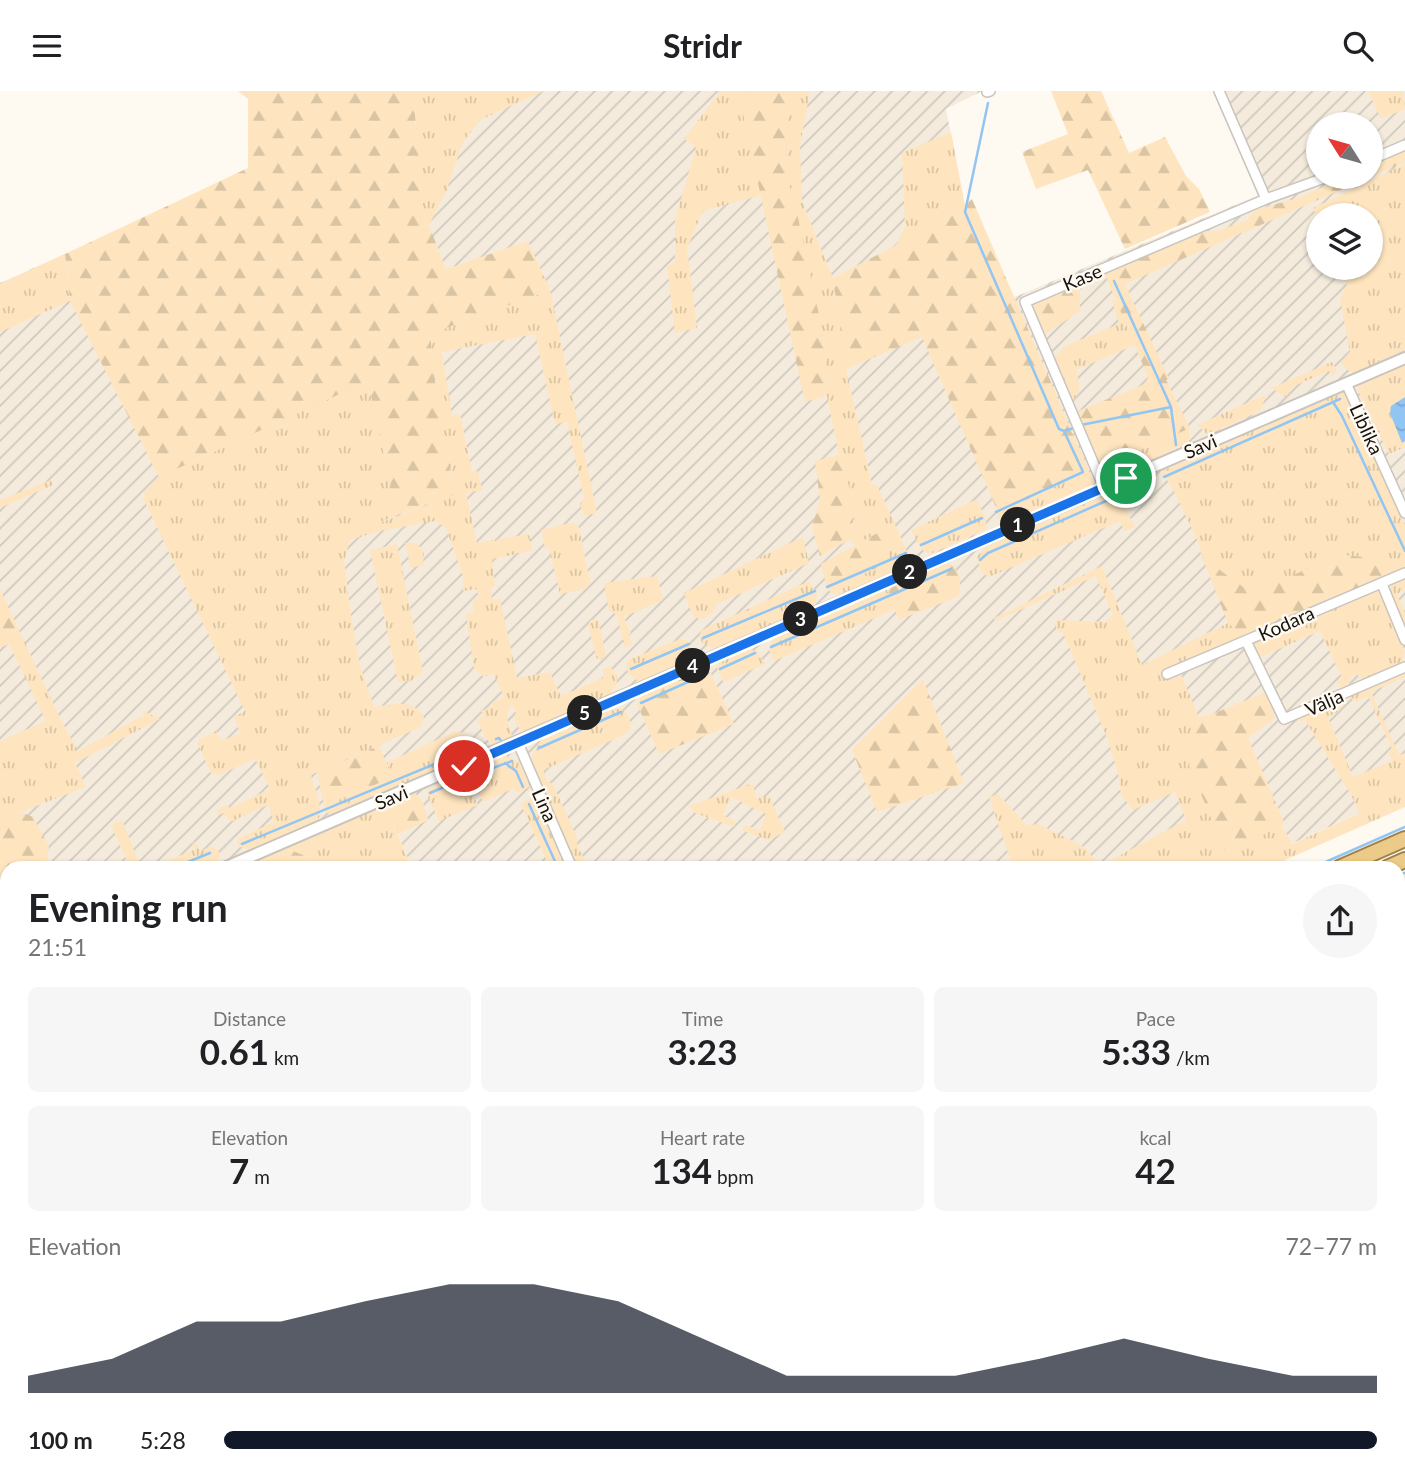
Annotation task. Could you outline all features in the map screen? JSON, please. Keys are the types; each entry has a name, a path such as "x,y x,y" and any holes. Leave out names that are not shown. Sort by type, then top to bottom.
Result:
{"highway":[{"path":"1355,861 1405,839"}],"street":[{"path":"1219,91 1266,199"},
{"path":"1383,154 1405,145"},
{"name":"Kase","path":"1104,488 1025,302 1266,199 1306,185"},
{"name":"Savi","path":"240,861 1405,358"},
{"name":"Liblika","path":"1346,383 1403,502 1405,513"},
{"name":"Kodara","path":"1167,674 1405,573"},
{"path":"1382,584 1405,640"},
{"name":"Välja","path":"1246,641 1283,719 1405,667"},
{"name":"Lina","path":"518,743 569,861"}],"shaded area":[{"path":"413,91 982,91 946,109 965,208 1005,301 1259,195 1216,91 1405,91 1405,772 1360,813 1291,844 1283,827 1207,861 409,861 385,805 255,861 0,861 0,283 65,254 70,301 430,334 528,241 446,270 423,210"}],"green space":[{"path":"238,91 413,91 423,210 446,269 528,241 550,290 430,334 437,400 454,495 397,515 368,381 159,477 70,301 65,254 248,168 248,99"},
{"path":"413,91 544,91 480,120 463,142 447,190 429,225 423,210"},
{"path":"720,91 750,91 743,113 762,195 703,211 687,248 697,328 675,333 667,266 675,262 675,220 696,147 684,139"},
{"path":"750,91 788,91 786,174 825,343 827,396 805,402 743,113"},
{"path":"788,91 810,91 800,146 802,201 833,278 846,369 872,484 878,487 908,559 906,566 840,595 831,592 826,584 833,588 883,531 856,545 849,540 854,522 850,491 839,455 827,396 825,343 786,174"},
{"path":"1051,91 1101,91 1129,153 1165,137 1186,176 1199,189 1210,212 1125,249 1088,170 1036,189 1022,152 1068,134"},
{"path":"1368,91 1404,91 1405,109 1383,118 1383,112 1378,112"},
{"path":"951,132 965,206 954,215 895,247 905,227 902,153"},
{"path":"1405,148 1405,162 1383,172 1383,158"},
{"path":"1405,164 1405,350 1353,373 1341,362 1350,352 1340,298 1347,286 1344,280 1383,280 1383,203 1323,203 1353,189 1383,189 1383,175"},
{"path":"1319,189 1343,189 1125,284 1169,379 1166,380 1190,428 1099,468 1079,420 1078,411 1145,384 1148,377 1104,272 1203,231 1217,231 1247,220 1255,210"},
{"path":"972,199 1089,471 998,512 922,337 846,369 833,278 954,215"},
{"path":"65,254 70,301 0,332 0,284"},
{"path":"1076,283 1080,289 1080,311 1045,334 1033,306 1035,301"},
{"path":"550,290 597,513 584,516 580,504 584,498 567,422 555,424 535,334 442,352 452,416 460,414 472,472 478,471 482,490 466,493 477,543 529,534 532,551 492,559 495,586 491,588 492,600 500,598 517,678 550,672 561,696 603,678 603,670 610,666 617,675 617,682 611,694 526,734 517,724 512,704 507,717 512,740 495,745 486,739 477,720 484,716 481,711 504,697 493,673 484,677 474,669 466,614 474,612 472,600 479,598 476,589 463,591 463,576 446,528 435,521 379,531 350,540 344,561 351,615 360,665 374,707 408,705 424,717 421,727 379,745 386,763 456,731 466,734 466,751 456,764 333,814 326,813 324,806 392,777 372,748 311,775 319,804 318,821 250,850 240,847 238,838 274,822 268,805 230,822 224,813 218,815 217,810 226,805 230,808 270,789 255,759 219,775 211,774 197,741 216,731 221,741 240,733 234,717 245,711 144,500 145,490 159,477 368,381 397,515 369,527 454,495 437,400 430,334"},
{"path":"1117,299 1135,345 1076,370 1079,391 1072,401 1054,358 1065,346 1119,324 1112,301"},
{"path":"1332,362 1336,372 1332,376 1329,371 1292,387 1286,397 1271,388"},
{"path":"1405,365 1405,447 1389,454 1358,391 1358,385"},
{"path":"1340,392 1345,393 1349,399 1405,525 1405,569 1395,573 1371,557 1333,555 1250,593 1201,556 1200,546 1171,485 1160,472"},
{"path":"1265,395 1260,411 1208,435 1197,425"},
{"path":"1190,428 1189,442 1108,480 1104,478 1099,468"},
{"path":"839,455 852,497 852,529 849,540 820,556 812,526 820,499 815,461"},
{"path":"1089,471 1093,479 1092,485 1007,523 997,518 998,512"},
{"path":"51,480 53,485 0,508 0,500"},
{"path":"1111,491 1117,492 1135,527 1124,531 1120,521 989,577 979,566 977,557 984,548"},
{"path":"977,499 986,520 985,530 930,554 921,549 911,530"},
{"path":"569,523 579,527 590,582 586,589 560,594 549,548 545,548 541,530"},
{"path":"883,530 889,562 833,589 826,584 821,564"},
{"path":"803,537 809,563 717,604 714,611 704,619 695,618 684,593"},
{"path":"405,543 417,543 424,552 423,565 411,568"},
{"path":"397,544 423,672 411,681 398,682 370,550"},
{"path":"1333,555 1371,557 1395,573 1246,637 1228,623 1202,557 1250,592 1298,573"},
{"path":"949,563 959,578 959,596 899,620 886,588"},
{"path":"1102,566 1142,665 1228,623 1246,637 1161,673 1163,678 1180,672 1199,717 1191,732 1225,852 1282,826 1292,844 1360,813 1305,720 1300,722 1298,719 1338,700 1341,707 1339,711 1328,717 1353,777 1392,761 1388,751 1392,749 1368,696 1356,702 1350,698 1350,694 1405,671 1405,677 1371,692 1399,755 1405,753 1405,807 1283,861 1109,861 1186,820 1175,792 1133,810 1121,795 1118,773 1108,740 1064,635 1055,627 1057,620 1105,622 1113,615 1096,576 995,621 994,618"},
{"path":"657,576 663,600 624,617 631,633 629,635 632,645 624,647 617,615 609,611 604,583"},
{"path":"1405,578 1405,590 1397,594 1405,613 1405,632 1389,594 1392,585"},
{"path":"809,581 817,594 816,603 809,609 715,648 703,644 699,636 702,630"},
{"path":"886,588 896,609 774,661 769,650 773,639"},
{"path":"1375,588 1379,589 1405,651 1402,663 1366,679 1356,674 1351,677 1349,686 1343,689 1336,682 1342,678 1320,631 1258,658 1252,647 1258,638"},
{"path":"0,589 18,628 0,636"},
{"path":"596,619 599,621 606,656 599,660 588,624"},
{"path":"18,628 78,751 144,715 142,710 160,719 75,763 86,787 0,820 0,741 46,721 9,644 0,648 0,636"},
{"path":"680,639 689,641 691,648 690,654 678,666 644,681 636,679 627,671 628,660"},
{"path":"748,650 757,651 765,664 723,682 717,668 719,663"},
{"path":"704,668 710,671 734,724 659,754 637,704 642,696"},
{"path":"923,679 964,783 877,812 852,750"},
{"path":"1266,692 1274,711 1274,719 1248,738 1284,822 1282,826 1225,852 1189,765 1196,748 1191,732 1199,717"},
{"path":"614,709 622,709 630,721 630,730 622,736 543,770 547,781 553,784 585,861 574,861 532,765 532,756 540,741"},
{"path":"373,748 387,763 393,777 324,806 317,773"},
{"path":"506,756 520,762 531,786 518,793 515,788 483,802 469,774 471,770"},
{"path":"461,773 478,805 439,821 428,797 428,789"},
{"path":"753,783 756,798 769,796 785,832 769,840 743,831 744,825 760,830 766,814 731,797 723,815 736,822 734,827 695,813 689,806"},
{"path":"416,794 422,800 428,819 398,834 385,805"},
{"path":"998,794 1027,825 1039,824 1084,847 1096,861 1011,861 989,797"},
{"path":"536,798 562,861 547,861 521,805 524,801"},
{"path":"385,805 409,861 311,861 311,858 285,848"},
{"path":"21,812 33,817 49,846 47,861 0,861 0,820"},
{"path":"122,820 138,861 127,861 111,825"},
{"path":"196,842 200,851 212,846 220,853 218,861 167,861 195,849 193,843"},
{"path":"285,848 311,858 311,861 255,861"}],"water":[{"path":"1405,397 1405,441 1402,443 1390,413 1391,406"}],"waterway":[{"path":"988,103 965,212 1059,429 1064,431 1083,472 996,512"},
{"path":"1114,281 1171,407"},
{"path":"1164,477 1340,399"},
{"path":"1333,402 1405,551"},
{"path":"1081,425 1171,407 1176,445"},
{"path":"1064,431 1074,428"},
{"path":"980,560 988,553 1115,497"},
{"path":"921,545 982,518"},
{"path":"827,587 906,553"},
{"path":"771,647 951,569"},
{"path":"703,638 815,591"},
{"path":"631,669 689,644"},
{"path":"720,669 755,653"},
{"path":"641,703 708,673"},
{"path":"539,748 621,712"},
{"path":"496,739 499,738 503,743"},
{"path":"242,844 466,751"},
{"path":"474,775 512,761"},
{"path":"505,763 516,771 523,787"},
{"path":"430,793 463,779"},
{"path":"529,804 555,861"},
{"path":"1328,861 1405,827"},
{"path":"190,861 210,853"}],"route":[{"path":"464,766 1126,478"}]}
